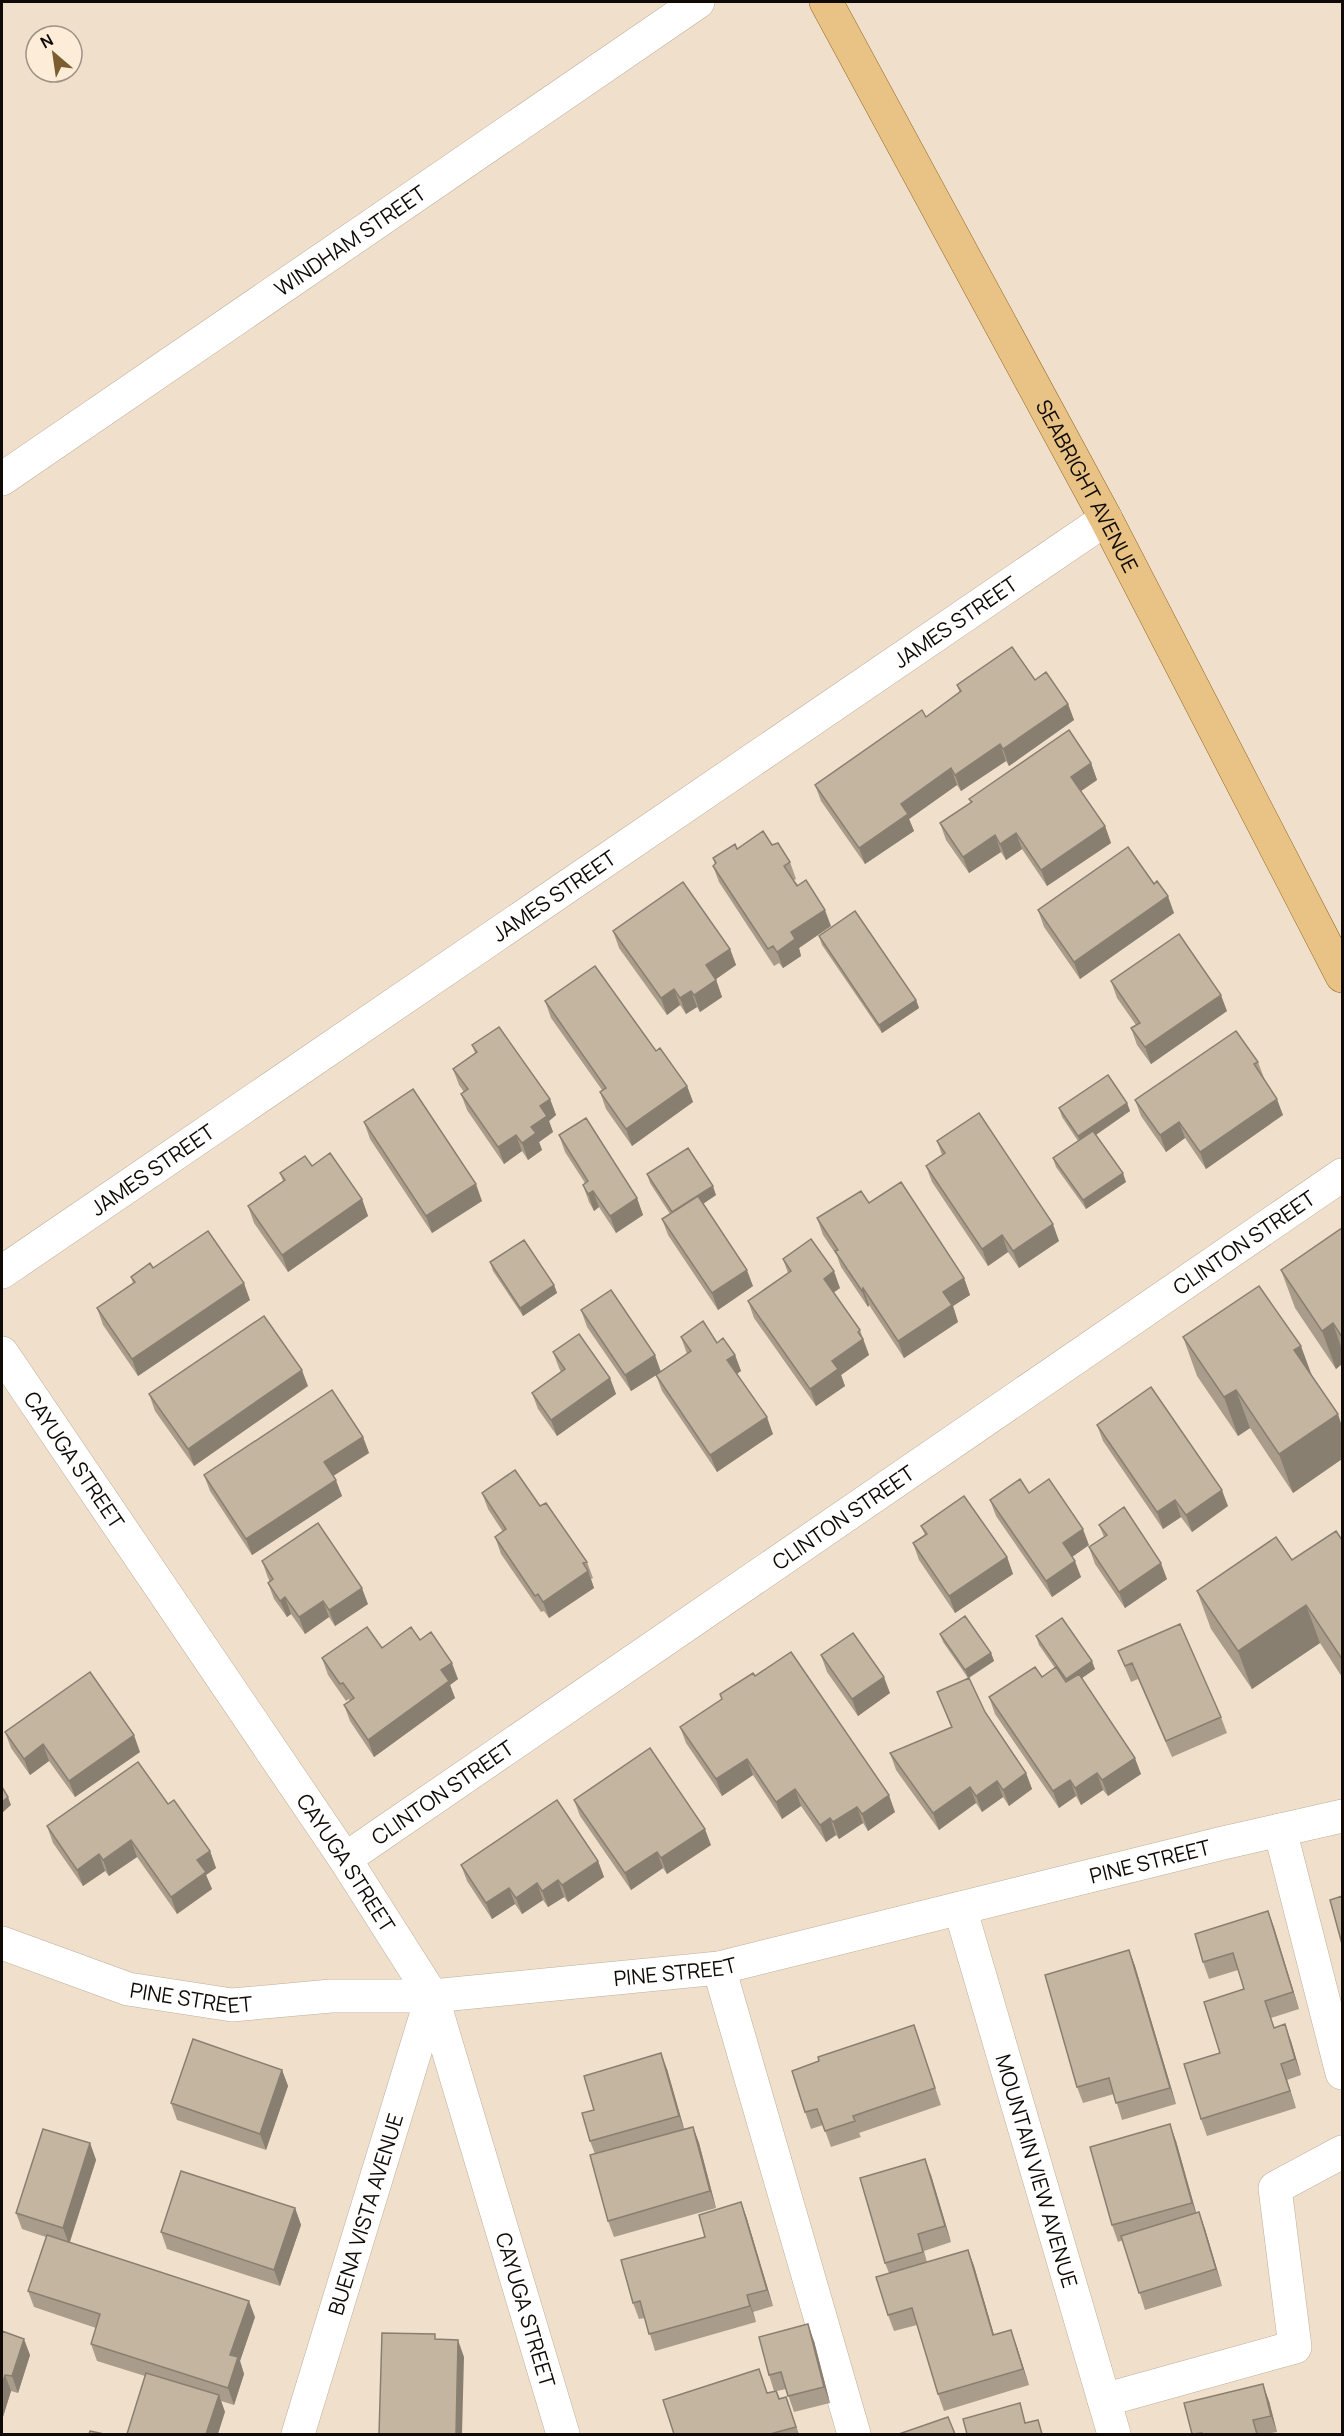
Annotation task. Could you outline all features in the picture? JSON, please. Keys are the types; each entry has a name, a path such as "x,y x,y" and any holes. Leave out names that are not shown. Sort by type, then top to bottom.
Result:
{"main road":[{"name":"SEABRIGHT AVENUE","path":"826,2 1106,519 1342,976"}],"street":[{"name":"WINDHAM STREET","path":"2,479 698,2"},
{"name":"JAMES STREET","path":"2,1272 1106,519"},
{"name":"CLINTON STREET","path":"345,1859 1342,1175"},
{"name":"CAYUGA STREET","path":"2,1353 345,1859 432,1996 562,2434"},
{"name":"PINE STREET","path":"2,1943 128,1989 232,2005 331,1996 432,1996 719,1968 1342,1816"},
{"path":"1280,1830 1342,2073"},
{"name":"MOUNTAIN VIEW AVENUE","path":"960,1908 1114,2434"},
{"path":"719,1968 854,2434"},
{"name":"BUENA VISTA AVENUE","path":"298,2434 432,1996"},
{"path":"1104,2400 1295,2347 1275,2188 1342,2152"}],"building":[{"path":"1012,647 1035,680 1046,672 1068,704 1003,749 1000,744 955,775 951,768 901,804 908,814 859,848 815,785 922,710 926,717 961,691 957,685"},
{"path":"1069,730 1091,763 1071,777 1105,826 1041,870 1016,833 1000,844 995,835 963,857 940,823 972,802 969,799"},
{"path":"763,831 772,845 778,843 790,862 784,866 797,886 806,880 825,910 791,932 795,939 777,952 773,946 768,949 713,866 716,863 713,858 735,844 737,849"},
{"path":"1128,847 1154,884 1157,881 1168,896 1074,962 1038,910"},
{"path":"683,882 730,949 706,965 716,980 694,995 691,991 680,998 674,989 661,998 613,931"},
{"path":"855,911 916,1000 879,1025 819,936"},
{"path":"1179,934 1221,995 1145,1047 1131,1028 1140,1023 1111,981"},
{"path":"595,966 656,1051 660,1048 687,1086 626,1129 600,1092 606,1088 545,1001"},
{"path":"499,1027 550,1099 540,1106 547,1116 531,1127 536,1133 522,1143 516,1135 498,1147 461,1094 468,1089 453,1069 477,1052 472,1045"},
{"path":"1236,1031 1258,1062 1254,1064 1277,1099 1200,1152 1179,1122 1160,1135 1135,1100"},
{"path":"1108,1075 1127,1103 1078,1136 1059,1108"},
{"path":"413,1089 476,1184 426,1216 364,1122"},
{"path":"979,1113 1053,1224 1013,1251 1002,1235 982,1249 926,1166 945,1153 937,1141"},
{"path":"586,1118 637,1198 610,1216 593,1191 588,1194 583,1185 588,1181 559,1135"},
{"path":"1093,1131 1123,1173 1083,1200 1053,1158"},
{"path":"688,1148 713,1186 672,1212 647,1174"},
{"path":"330,1153 362,1199 282,1255 248,1206 285,1180 280,1173 305,1156 312,1166"},
{"path":"901,1182 964,1278 943,1292 952,1305 898,1341 835,1251 838,1250 817,1218 861,1191 869,1203"},
{"path":"698,1196 747,1270 712,1293 662,1219"},
{"path":"1342,1228 1342,1337 1333,1323 1322,1331 1281,1270"},
{"path":"208,1231 244,1283 132,1359 97,1308 135,1282 131,1277 150,1263 153,1268"},
{"path":"811,1239 834,1271 824,1279 860,1330 858,1332 863,1339 832,1361 838,1369 810,1389 748,1301 791,1271 783,1259"},
{"path":"524,1240 554,1285 520,1308 490,1262"},
{"path":"1259,1286 1301,1346 1294,1350 1338,1414 1279,1454 1236,1390 1224,1397 1183,1337"},
{"path":"611,1290 655,1355 625,1375 581,1310"},
{"path":"264,1316 302,1370 188,1449 149,1394"},
{"path":"703,1321 717,1343 723,1338 735,1355 727,1360 767,1417 710,1455 656,1375 691,1351 681,1337"},
{"path":"579,1334 610,1378 551,1420 532,1393 565,1369 553,1352"},
{"path":"1151,1387 1222,1490 1186,1515 1175,1500 1157,1512 1097,1425"},
{"path":"332,1390 363,1437 324,1462 336,1480 246,1539 204,1475"},
{"path":"515,1470 540,1506 546,1503 587,1562 583,1563 588,1571 543,1602 538,1594 535,1596 495,1537 506,1529 482,1493"},
{"path":"1020,1479 1029,1493 1049,1479 1083,1529 1063,1543 1075,1561 1046,1581 990,1500"},
{"path":"964,1496 1007,1557 949,1596 913,1543 927,1534 921,1526"},
{"path":"1124,1507 1161,1563 1119,1592 1089,1547 1107,1535 1099,1525"},
{"path":"318,1523 362,1588 329,1610 323,1601 299,1617 285,1597 280,1601 268,1583 273,1579 262,1561"},
{"path":"1336,1531 1342,1540 1342,1659 1306,1605 1238,1651 1197,1591 1276,1537 1292,1560"},
{"path":"965,1616 991,1653 965,1670 940,1634"},
{"path":"1062,1618 1092,1661 1066,1679 1036,1636"},
{"path":"1180,1624 1221,1717 1166,1741 1132,1663 1125,1666 1118,1651"},
{"path":"367,1627 382,1648 411,1627 420,1640 431,1632 452,1663 441,1670 449,1681 368,1740 344,1705 354,1698 343,1683 340,1684 322,1658"},
{"path":"853,1633 884,1677 852,1699 821,1655"},
{"path":"791,1652 889,1795 862,1814 857,1807 833,1822 830,1818 820,1825 795,1789 776,1802 747,1759 716,1779 680,1727 722,1699 720,1694 753,1673 755,1676"},
{"path":"1035,1667 1042,1677 1056,1667 1066,1682 1079,1674 1135,1758 1102,1780 1097,1773 1075,1788 1070,1780 1053,1791 989,1697"},
{"path":"90,1672 134,1735 69,1781 43,1744 24,1759 5,1732"},
{"path":"969,1678 985,1712 1026,1773 1003,1790 997,1781 976,1796 970,1787 933,1813 890,1753 952,1727 937,1692"},
{"path":"650,1748 705,1829 661,1858 657,1852 625,1873 574,1800"},
{"path":"138,1762 168,1804 174,1800 210,1851 197,1860 206,1872 171,1897 131,1840 103,1860 99,1854 77,1870 47,1826"},
{"path":"2,1787 8,1797 2,1802"},
{"path":"557,1800 598,1861 562,1885 558,1880 542,1891 537,1883 516,1898 509,1888 486,1903 461,1865"},
{"path":"1342,1896 1342,1944 1330,1900"},
{"path":"1268,1911 1293,1992 1265,2001 1274,2028 1285,2024 1295,2059 1281,2064 1290,2091 1201,2119 1184,2064 1220,2053 1204,2002 1244,1989 1233,1953 1203,1962 1195,1934"},
{"path":"1129,1950 1170,2088 1116,2103 1109,2078 1077,2087 1045,1975"},
{"path":"914,2025 935,2088 853,2116 855,2121 825,2131 817,2109 805,2112 792,2071 819,2061 818,2057"},
{"path":"193,2039 282,2070 260,2134 171,2103"},
{"path":"661,2053 679,2116 590,2141 582,2113 594,2110 584,2076"},
{"path":"1170,2124 1192,2203 1112,2225 1090,2147"},
{"path":"693,2127 710,2191 608,2221 590,2155"},
{"path":"43,2129 90,2143 63,2228 16,2213"},
{"path":"925,2159 945,2226 918,2234 923,2252 885,2263 860,2178"},
{"path":"181,2171 295,2208 274,2270 161,2232"},
{"path":"741,2202 767,2290 747,2295 750,2306 649,2334 640,2301 633,2303 621,2260 705,2237 699,2215"},
{"path":"1199,2212 1216,2269 1139,2293 1121,2236"},
{"path":"47,2235 249,2301 230,2355 238,2357 228,2388 91,2344 100,2314 28,2291"},
{"path":"968,2250 993,2335 1011,2330 1023,2369 938,2394 912,2308 888,2315 876,2277"},
{"path":"808,2324 824,2387 788,2396 781,2372 769,2375 759,2337"},
{"path":"2,2331 24,2339 12,2376 5,2375 2,2386"},
{"path":"382,2333 435,2334 435,2339 458,2340 456,2434 379,2434"},
{"path":"759,2369 767,2393 776,2391 779,2399 786,2397 796,2427 770,2434 674,2434 663,2400"},
{"path":"146,2373 219,2395 206,2434 127,2434"},
{"path":"1263,2384 1271,2416 1253,2420 1257,2434 1192,2434 1184,2403"},
{"path":"1020,2403 1025,2423 1038,2420 1042,2434 967,2434 963,2419"},
{"path":"948,2417 955,2434 899,2434"}]}
